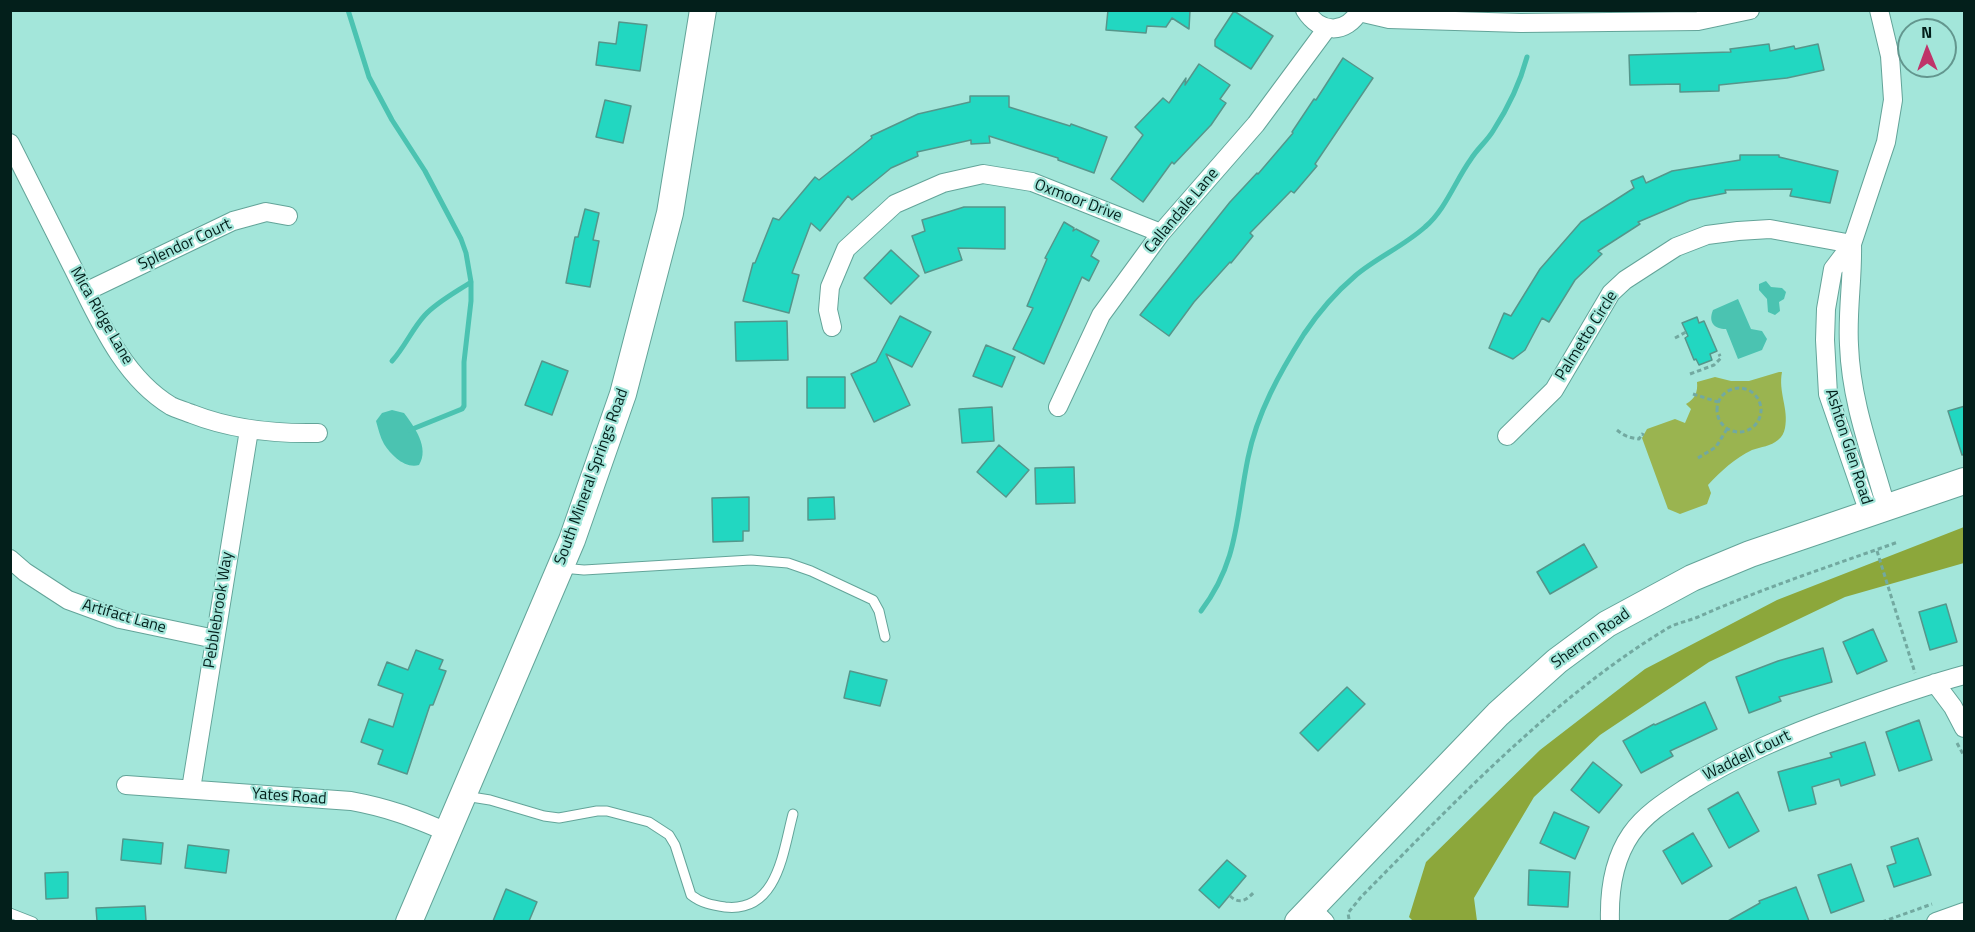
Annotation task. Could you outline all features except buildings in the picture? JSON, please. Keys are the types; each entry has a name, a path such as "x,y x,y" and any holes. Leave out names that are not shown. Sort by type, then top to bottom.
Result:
{"street":[{"name":"South Mineral Springs Road","path":"409,921 572,540 606,445 636,349 674,192 704,10"},
{"path":"1305,10 1318,25 1327,28 1346,25 1354,20 1360,11 1389,19 1521,23 1698,21 1750,10"},
{"name":"Ashton Glen Road","path":"1877,510 1828,394 1826,309 1833,269 1852,244 1886,142 1893,100 1890,56 1879,10"},
{"name":"Callandale Lane","path":"1058,407 1101,315 1161,233 1256,124 1327,28"},
{"name":"Mica Ridge Lane","path":"10,143 19,181 86,292 120,355 147,387 172,406 203,418 249,430 283,434 318,433"},
{"name":"Oxmoor Drive","path":"832,327 828,310 830,287 846,249 895,204 943,183 983,174 1032,182 1161,233"},
{"name":"Splendor Court","path":"86,292 233,221 266,212 288,216"},
{"name":"Palmetto Circle","path":"1507,436 1554,390 1611,293 1625,280 1676,247 1707,236 1738,231 1770,230 1852,244"},
{"name":"Ashton Glen Road","path":"1852,244 1853,275 1849,309 1849,345 1854,393 1877,510"},
{"name":"Pebblebrook Way","path":"190,789 249,430"},
{"name":"Sherron Road","path":"1312,917 1498,714 1557,661 1607,624 1659,594 1750,554 1965,481"},
{"name":"Artifact Lane","path":"10,559 24,572 68,600 120,620 215,639"},
{"name":"Waddell Court","path":"1610,921 1612,881 1619,856 1630,835 1646,816 1723,765 1787,735 1927,684 1965,675"},
{"path":"1927,684 1953,707 1959,732"},
{"name":"Yates Road","path":"126,785 351,801 408,815 447,832"},
{"path":"1934,912 1965,912"}],"lane":[{"path":"560,568 584,570 751,560 788,563 811,571 873,600 879,611 885,637"},
{"path":"463,795 490,800 544,816 559,818 607,811 649,822 669,835 675,845 691,895 707,904 728,908 752,903 763,897 769,889 775,878 793,814"},
{"path":"10,913 33,921"}],"path":[{"path":"1675,338 1686,332"},
{"path":"1690,374 1714,365 1721,358 1719,354"},
{"path":"1733,389 1756,393 1760,407 1758,420 1748,430 1734,432 1727,429 1718,418 1718,402 1726,392 1733,389"},
{"path":"1693,394 1718,402"},
{"path":"1758,420 1763,422"},
{"path":"1698,458 1716,447 1727,429"},
{"path":"1617,430 1625,437 1639,439 1642,434 1644,435"},
{"path":"1349,919 1348,913 1361,897 1518,743 1586,685 1670,627 1763,590 1898,542"},
{"path":"1877,550 1927,684"},
{"path":"1959,732 1965,756"},
{"path":"1230,896 1235,901 1242,901 1248,899 1255,891"},
{"path":"1881,921 1934,912"}],"shaded area":[{"path":"1766,281 1771,287 1782,288 1786,292 1784,299 1779,302 1780,311 1775,315 1768,312 1767,299 1759,290 1759,284"},
{"path":"1738,299 1751,329 1762,331 1767,339 1762,350 1738,359 1726,329 1715,326 1711,318 1713,310"},
{"path":"1782,372 1781,387 1786,414 1781,438 1772,444 1746,453 1723,470 1708,485 1711,493 1707,504 1680,514 1668,509 1642,438 1647,429 1675,419 1685,423 1691,409 1686,404 1695,395 1697,382 1715,377 1731,381 1749,381"},
{"path":"392,410 404,413 419,437 423,452 419,465 409,465 399,460 383,441 376,421 382,413"},
{"path":"1964,527 1964,563 1845,597 1709,662 1600,735 1534,797 1474,898 1477,921 1413,921 1409,917 1426,862 1540,750 1645,669 1777,600"}],"waterway":[{"path":"348,10 369,77 392,120 425,171 461,239 471,282 464,362 464,406 462,409 410,430"},
{"path":"1201,611 1223,574 1234,538 1252,441 1263,409 1286,363 1309,326 1341,289 1363,270 1417,234 1439,212 1465,168 1491,135 1504,113 1527,57"},
{"path":"392,361 425,315 441,301 471,282"}]}
